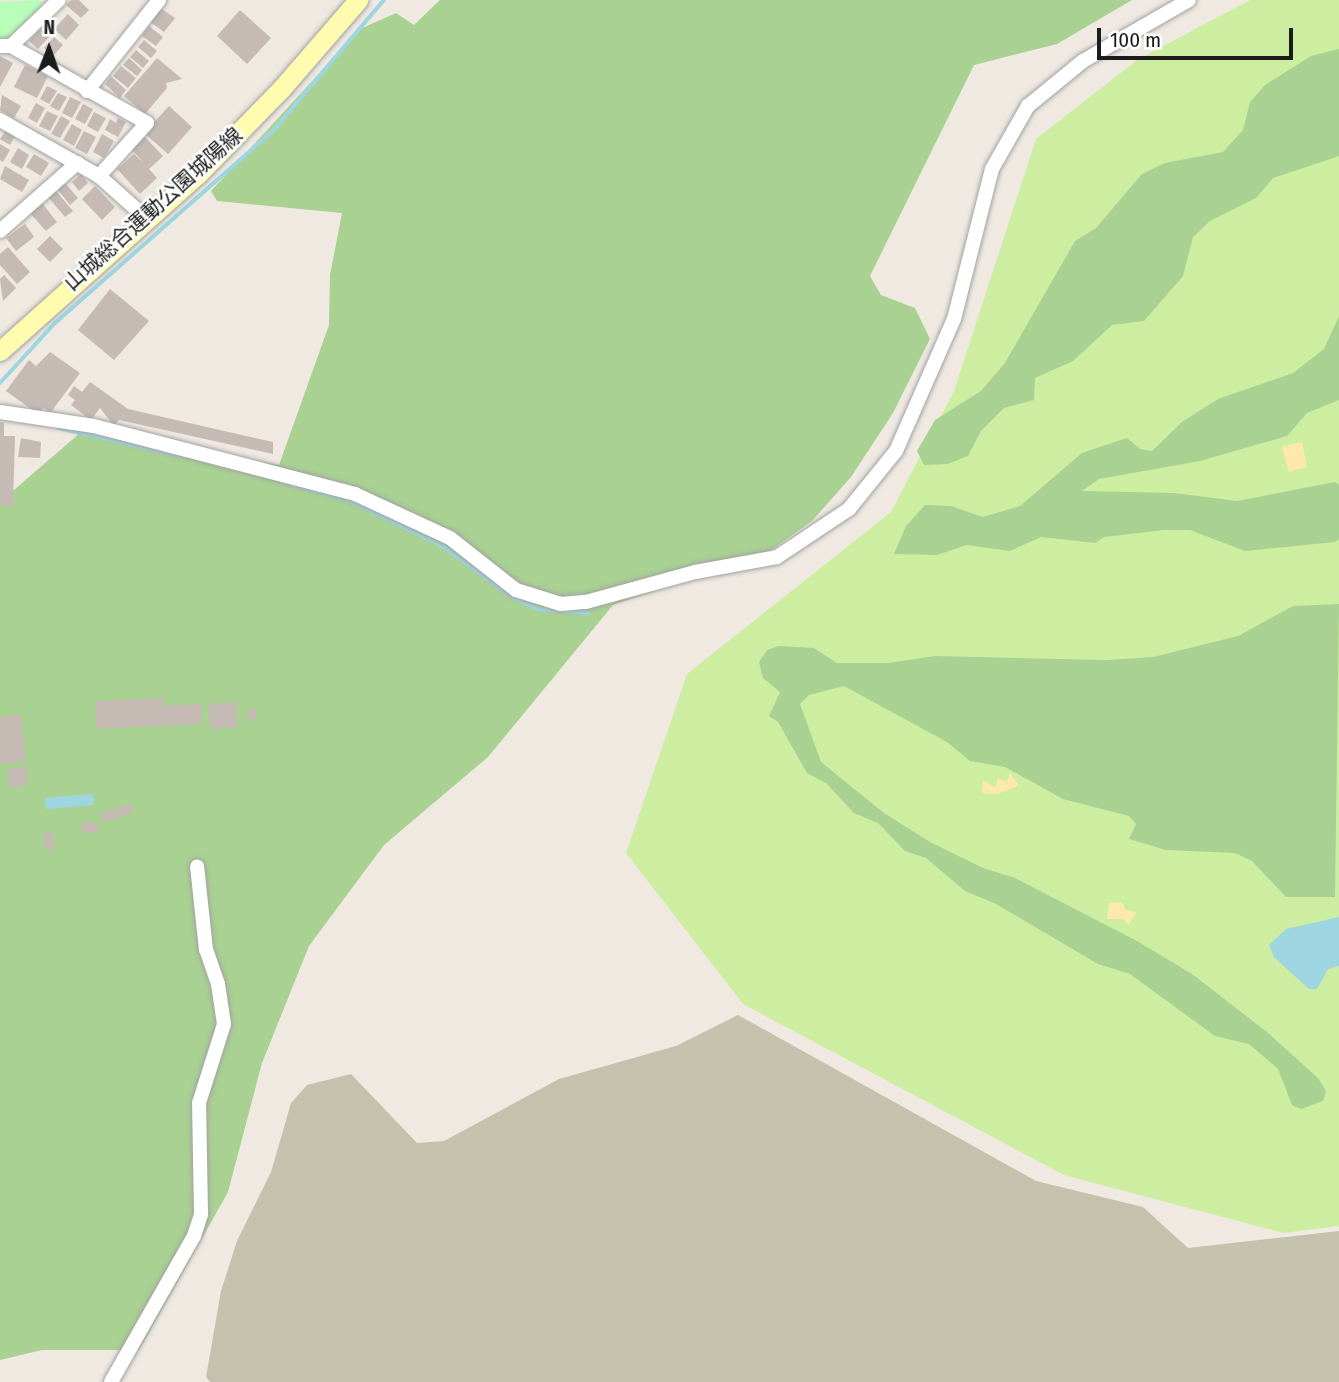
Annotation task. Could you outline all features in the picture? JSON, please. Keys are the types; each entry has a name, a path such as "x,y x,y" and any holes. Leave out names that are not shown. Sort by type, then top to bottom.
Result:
{"main road":[{"name":"山城総合運動公園城陽線","path":"0,351 145,217 197,175 253,118 358,0"}],"street":[{"path":"59,0 6,46 147,123 99,176"},
{"path":"87,91 159,0"},
{"path":"0,412 94,426 355,494 450,538 516,590 561,604 586,602 695,572 777,557 849,509 895,451 954,319 992,169 1028,106 1083,61 1189,0"},
{"path":"0,120 99,176 145,217"},
{"path":"0,231 76,163"},
{"path":"111,1382 194,1236 201,1214 200,1103 223,1024 218,984 206,950 197,866"}],"shaded area":[{"path":"738,1015 1036,1181 1143,1207 1188,1248 1339,1231 1339,1382 210,1382 206,1377 221,1291 237,1241 271,1172 291,1103 307,1085 351,1074 417,1143 444,1141 559,1079 676,1046"}],"green space":[{"path":"39,0 45,7 10,42 0,42 0,2"},
{"path":"440,0 1132,0 1057,44 974,65 870,276 881,295 915,308 930,339 893,413 851,477 812,521 767,553 613,605 488,757 384,845 309,946 262,1063 228,1192 139,1350 42,1350 0,1360 0,502 80,433 279,465 329,325 330,275 342,213 217,201 211,191 360,29 396,13 414,25"},
{"path":"1250,0 1339,0 1339,1226 1283,1233 1064,1175 743,1004 626,853 687,674 891,512 954,391 1036,139 1137,60"},
{"path":"1339,49 1339,156 1273,178 1256,198 1210,221 1193,237 1183,276 1144,321 1112,325 1073,361 1035,378 1034,400 1004,408 981,431 968,456 948,464 924,465 917,451 935,420 981,391 1005,363 1075,241 1096,228 1142,174 1165,163 1223,152 1243,130 1250,102 1265,85 1311,56"},
{"path":"1339,316 1339,400 1307,413 1287,436 1200,461 1099,479 1082,491 1174,493 1237,501 1335,482 1339,485 1339,539 1335,542 1245,551 1190,530 1164,530 1104,537 1095,543 1041,537 1010,551 967,545 937,555 894,554 906,526 925,505 951,506 983,517 1020,506 1082,453 1127,438 1140,449 1152,451 1182,422 1218,399 1293,373 1324,349"},
{"path":"1339,604 1335,897 1286,897 1252,861 1235,853 1166,850 1129,839 1136,824 1129,816 1063,799 1005,767 970,761 947,742 844,686 809,695 800,704 821,762 884,813 930,842 983,868 1015,878 1137,941 1192,974 1267,1032 1318,1078 1326,1091 1323,1101 1301,1109 1292,1105 1278,1069 1249,1044 1215,1036 1130,974 1098,964 996,904 965,891 926,858 905,851 878,823 854,813 826,783 807,773 778,722 769,716 780,692 763,678 759,662 767,650 779,646 814,648 837,663 888,663 935,656 1107,660 1153,657 1238,636 1293,606"}],"sand":[{"path":"1302,442 1307,467 1289,472 1282,447"},
{"path":"1010,773 1018,784 1016,787 997,794 982,793 983,781 996,787 997,778 1007,782"},
{"path":"1121,902 1126,910 1136,912 1129,925 1123,919 1107,919 1109,903"}],"water":[{"path":"93,794 94,805 46,809 45,798"},
{"path":"1339,917 1339,966 1328,969 1317,989 1309,989 1274,957 1269,945 1286,929"}],"building":[{"path":"71,0 79,0 89,10 81,18 66,5"},
{"path":"159,7 175,18 164,32 149,21"},
{"path":"240,10 271,38 247,64 217,36"},
{"path":"68,14 79,25 66,40 54,29"},
{"path":"149,26 163,37 156,46 142,36"},
{"path":"41,28 50,36 38,49 29,41"},
{"path":"54,37 63,45 53,56 44,48"},
{"path":"144,40 157,51 151,58 138,47"},
{"path":"136,50 149,61 143,68 130,57"},
{"path":"0,56 13,63 0,87"},
{"path":"129,58 142,70 137,76 123,65"},
{"path":"157,58 182,79 166,83 167,88 145,114 124,96"},
{"path":"25,65 48,76 37,98 14,87"},
{"path":"121,66 136,78 128,88 113,76"},
{"path":"111,76 126,90 120,98 105,84"},
{"path":"47,86 57,91 49,104 40,99"},
{"path":"58,93 67,97 59,111 50,106"},
{"path":"2,95 21,106 14,118 0,110"},
{"path":"70,97 81,102 72,118 62,113"},
{"path":"36,103 45,108 37,123 28,118"},
{"path":"83,104 93,109 85,124 75,119"},
{"path":"169,106 192,127 168,154 144,133"},
{"path":"47,111 58,116 50,131 39,126"},
{"path":"94,112 106,118 98,132 87,126"},
{"path":"61,116 70,121 60,138 51,134"},
{"path":"118,118 126,122 118,137 105,130 110,119 116,123"},
{"path":"72,124 82,130 74,146 63,140"},
{"path":"6,130 15,136 10,145 0,139"},
{"path":"84,131 96,137 87,154 75,148"},
{"path":"102,134 114,141 104,158 93,152"},
{"path":"145,137 163,156 149,169 157,178 140,194 117,169 134,154 144,163 131,149"},
{"path":"0,144 10,150 3,162 0,160"},
{"path":"18,148 29,155 22,169 10,162"},
{"path":"34,154 49,163 41,176 26,167"},
{"path":"5,166 29,180 22,192 0,179"},
{"path":"81,174 88,183 79,191 72,182"},
{"path":"65,183 78,198 70,205 57,189"},
{"path":"95,186 115,207 102,220 82,199"},
{"path":"56,191 73,211 65,217 48,197"},
{"path":"42,203 57,222 46,231 30,213"},
{"path":"25,224 34,237 16,251 6,238"},
{"path":"50,236 63,249 50,262 37,249"},
{"path":"8,247 30,272 17,284 0,265 0,254"},
{"path":"4,275 16,288 3,301 0,279"},
{"path":"110,289 149,321 114,360 78,330"},
{"path":"50,352 80,373 51,412 43,408 38,414 6,391 29,360 36,366"},
{"path":"90,382 128,409 273,442 273,454 119,420 114,426 100,408 91,420 71,405 75,400 68,395 74,386 82,392"},
{"path":"0,422 4,423 4,436 15,436 13,506 0,505"},
{"path":"21,438 41,442 40,458 18,457"},
{"path":"165,698 165,706 201,704 202,724 97,729 95,701"},
{"path":"236,702 238,727 210,729 208,704"},
{"path":"248,709 256,709 256,721 248,721"},
{"path":"21,714 26,761 0,764 0,717"},
{"path":"26,767 28,785 9,787 8,769"},
{"path":"131,804 133,813 103,822 100,813"},
{"path":"82,822 98,824 97,833 81,832"},
{"path":"52,831 55,849 45,850 43,833"}],"waterway":[{"path":"0,383 54,324 272,132 384,0"},
{"path":"59,428 185,457"},
{"path":"287,483 351,501 444,547 511,596 538,609 588,613"}]}
